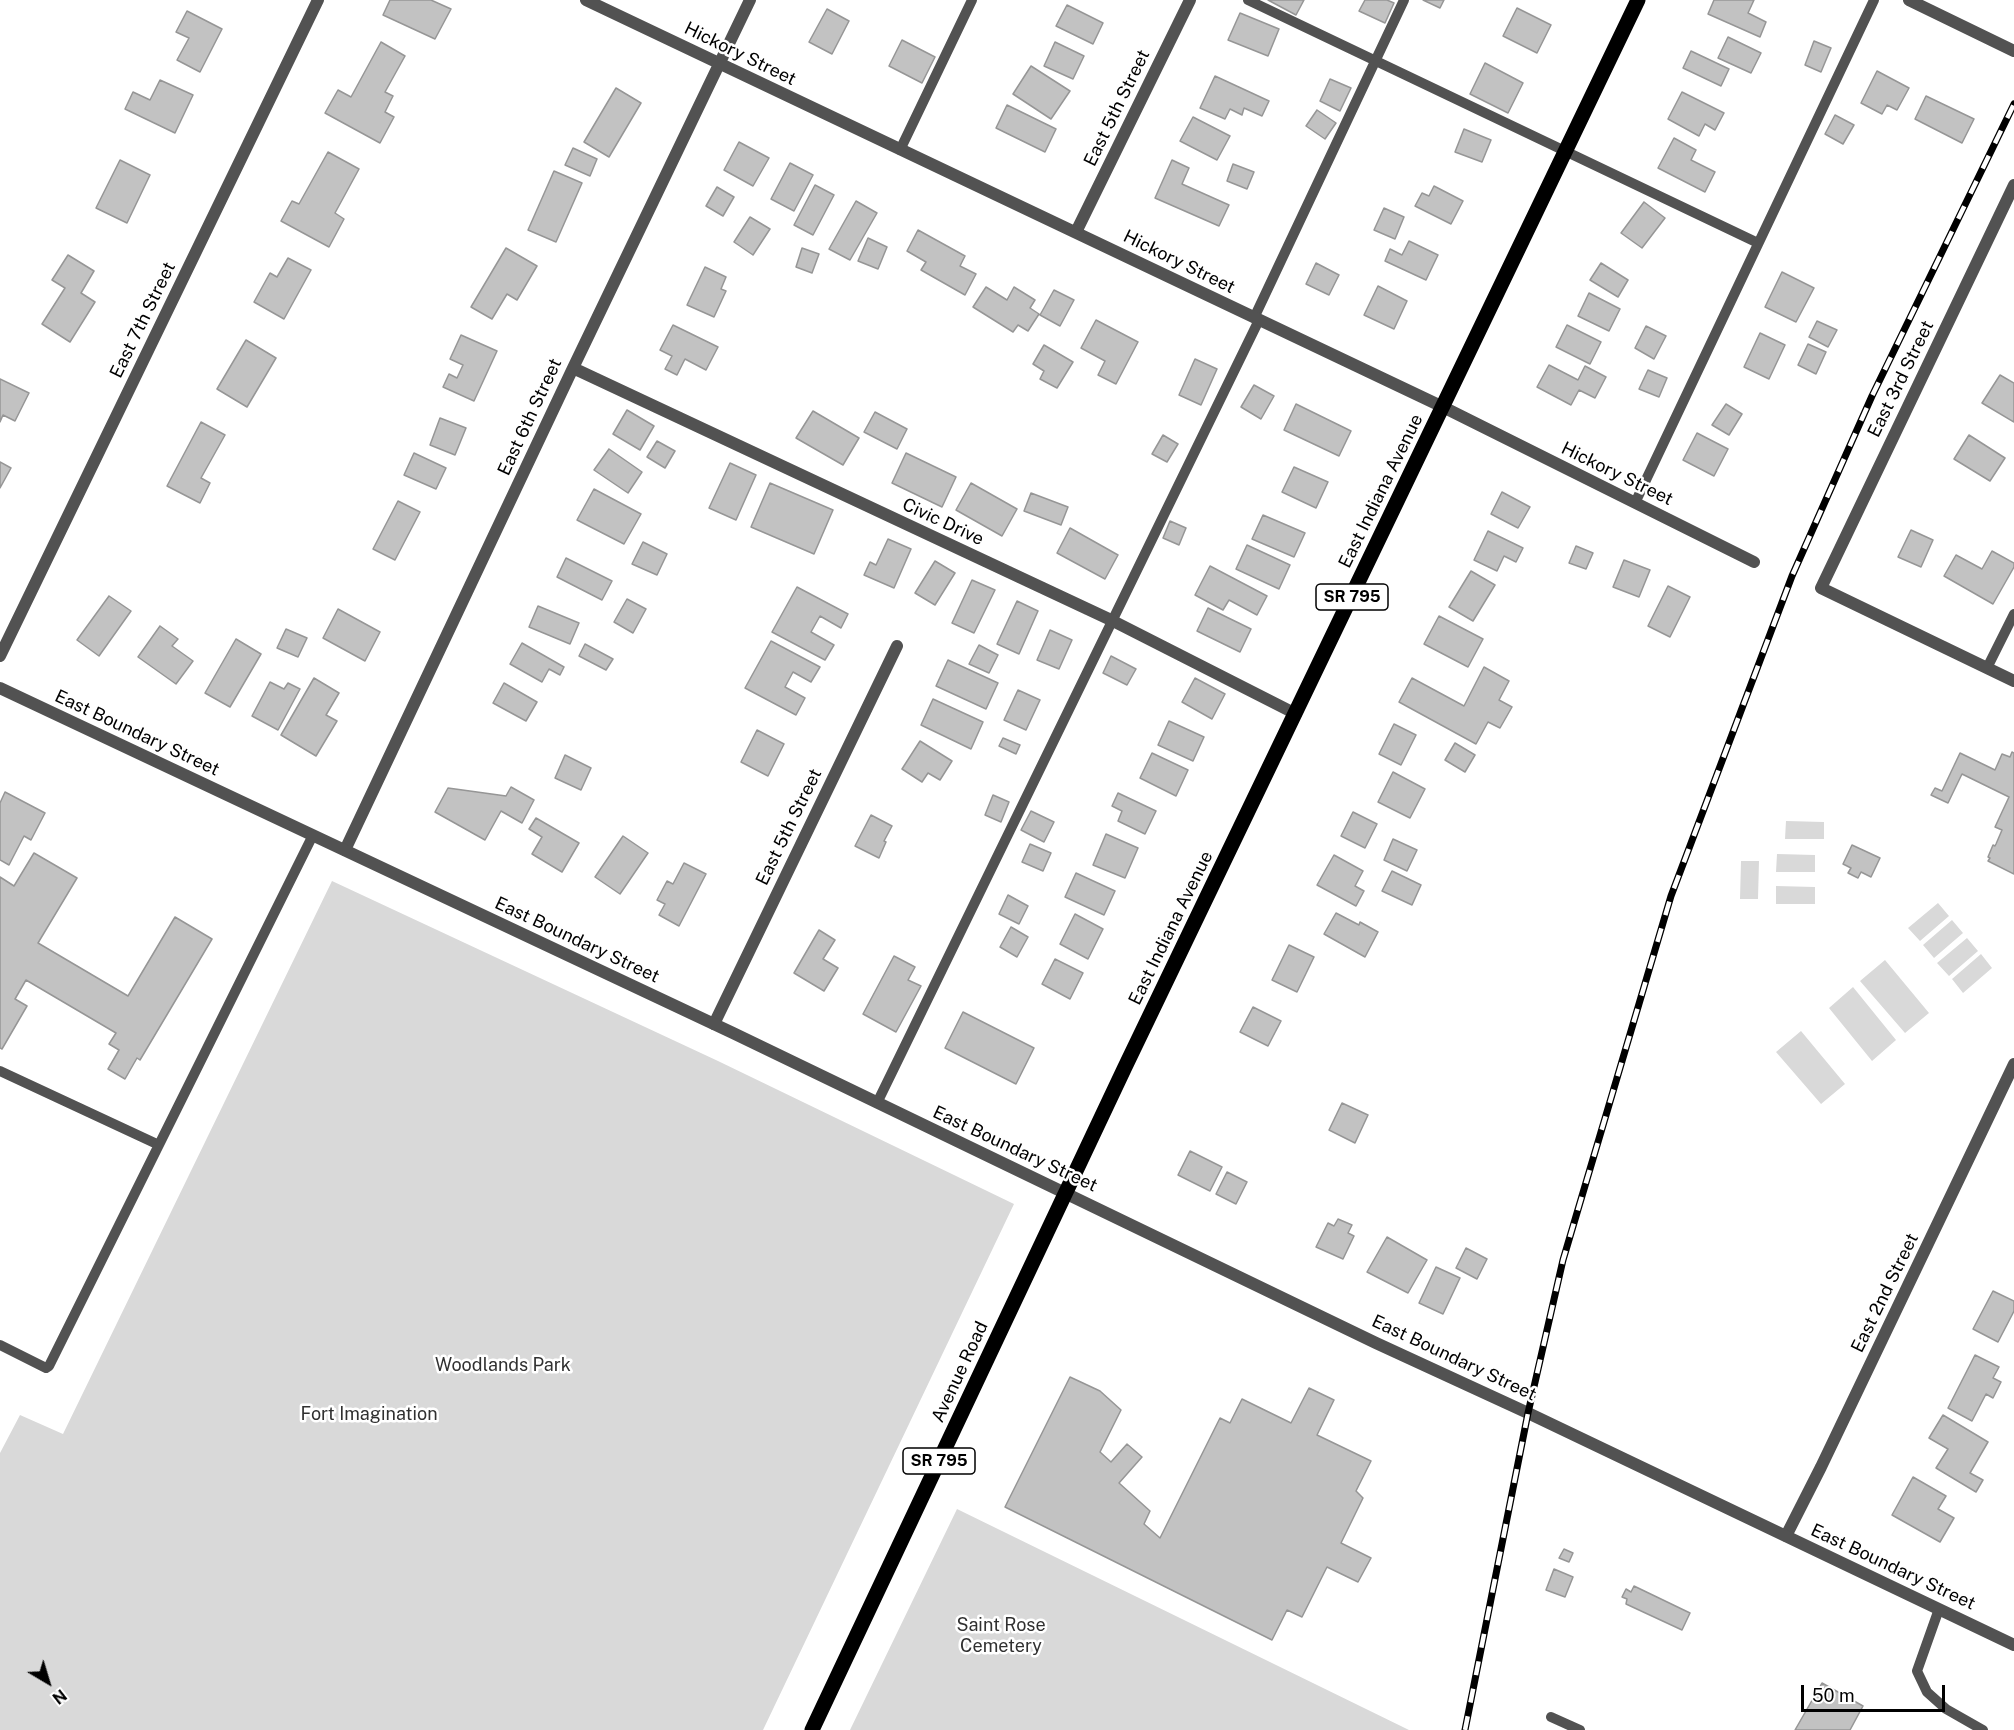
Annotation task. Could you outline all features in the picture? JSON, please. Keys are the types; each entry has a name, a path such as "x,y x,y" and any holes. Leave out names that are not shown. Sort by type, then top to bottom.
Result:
{"main road":[{"name":"East Indiana Avenue","path":"1066,1193 1638,0"},
{"name":"Avenue Road","path":"812,1730 1066,1193"}],"street":[{"name":"East 7th Street","path":"0,656 318,0"},
{"name":"Hickory Street","path":"586,0 1443,407 1754,562"},
{"name":"East 6th Street","path":"345,850 750,0"},
{"name":"East 5th Street","path":"1076,232 1190,0"},
{"path":"1909,0 2014,51"},
{"name":"East 3rd Street","path":"1988,668 1821,588 2014,185"},
{"name":"Civic Drive","path":"573,368 1112,620 1296,714"},
{"name":"East 5th Street","path":"714,1024 897,646"},
{"path":"1988,668 2014,681"},
{"name":"East Boundary Street","path":"0,688 714,1024 2014,1645"},
{"name":"East 2nd Street","path":"1786,1536 2014,1064"}],"lane":[{"path":"900,150 972,0"},
{"path":"1248,0 1758,243"},
{"path":"877,1103 1256,319 1404,0"},
{"path":"1635,503 1874,0"},
{"path":"1988,668 2014,615"},
{"path":"0,1345 46,1368 49,1366 313,835"},
{"path":"0,1071 159,1144"},
{"path":"1940,1609 1917,1671 1927,1692 1946,1709 1983,1730"},
{"path":"1551,1717 1580,1730"}],"green space":[{"path":"1786,821 1824,822 1824,839 1785,839"},
{"path":"1777,854 1815,855 1815,872 1776,872"},
{"path":"1741,861 1759,861 1758,899 1740,899"},
{"name":"Woodlands Park","path":"332,881 718,1061 1014,1204 763,1730 0,1730 0,1453 20,1415 63,1434"},
{"path":"1776,886 1815,887 1815,904 1776,904"},
{"path":"1938,903 1949,916 1920,941 1908,928"},
{"path":"1952,920 1963,933 1934,958 1923,945"},
{"path":"1967,938 1978,951 1949,976 1937,963"},
{"path":"1981,954 1992,968 1963,993 1952,979"},
{"path":"1885,960 1929,1013 1905,1033 1860,981"},
{"path":"1853,987 1896,1040 1872,1061 1829,1008"},
{"path":"1801,1031 1845,1084 1821,1104 1776,1052"},
{"name":"Saint Rose Cemetery","path":"957,1509 1409,1730 850,1730"}],"building":[{"path":"390,0 431,0 451,9 435,39 383,15"},
{"path":"1268,0 1304,0 1296,15"},
{"path":"1365,0 1387,0 1394,3 1385,23 1359,11"},
{"path":"1423,0 1444,0 1440,8"},
{"path":"1714,0 1754,0 1748,13 1766,22 1760,37 1708,14"},
{"path":"1067,5 1103,23 1093,44 1056,26"},
{"path":"1517,8 1551,25 1537,53 1503,36"},
{"path":"827,9 849,21 832,54 809,42"},
{"path":"187,11 222,29 200,72 177,60 189,38 176,32"},
{"path":"1240,13 1279,29 1268,56 1228,40"},
{"path":"1728,37 1761,53 1751,73 1718,58"},
{"path":"902,40 935,57 922,83 889,66"},
{"path":"1814,41 1831,48 1821,72 1805,65"},
{"path":"381,42 405,56 385,92 393,96 385,112 394,117 380,143 325,113 338,90 351,97"},
{"path":"1055,42 1084,56 1073,79 1044,66"},
{"path":"1691,51 1729,69 1721,86 1683,68"},
{"path":"1485,63 1523,83 1508,113 1470,94"},
{"path":"1031,66 1070,91 1051,119 1013,94"},
{"path":"1877,71 1909,88 1897,110 1887,105 1882,114 1861,103"},
{"path":"1215,76 1269,101 1262,116 1244,108 1242,115 1230,109 1225,119 1200,108"},
{"path":"1330,79 1351,88 1340,111 1320,101"},
{"path":"160,80 193,95 175,133 125,109 133,92 150,100"},
{"path":"616,88 641,103 609,157 584,142"},
{"path":"1682,92 1724,113 1715,130 1705,124 1699,136 1668,119"},
{"path":"1926,96 1974,119 1962,143 1915,119"},
{"path":"1007,105 1056,129 1045,152 996,128"},
{"path":"1317,110 1336,123 1325,139 1306,126"},
{"path":"1835,115 1854,125 1843,144 1825,134"},
{"path":"1193,117 1230,136 1217,160 1180,141"},
{"path":"1464,129 1491,140 1482,162 1455,152"},
{"path":"1674,138 1696,150 1691,160 1715,172 1705,192 1658,168"},
{"path":"739,142 769,158 753,186 724,170"},
{"path":"573,148 597,159 590,176 565,165"},
{"path":"328,152 359,169 335,213 344,219 329,247 281,221 292,201 299,204"},
{"path":"120,160 150,175 127,223 96,208"},
{"path":"1172,160 1189,168 1182,184 1229,205 1219,226 1155,198"},
{"path":"790,163 813,175 794,211 771,199"},
{"path":"1233,164 1254,172 1247,189 1227,181"},
{"path":"554,171 582,183 556,242 528,230"},
{"path":"815,185 834,195 813,235 794,225"},
{"path":"1434,186 1463,201 1451,224 1415,206 1422,193 1429,196"},
{"path":"717,187 734,197 723,216 706,206"},
{"path":"856,201 877,213 850,260 829,249"},
{"path":"1644,202 1665,218 1642,248 1621,233"},
{"path":"1384,208 1404,217 1395,239 1374,230"},
{"path":"750,217 770,229 753,255 734,242"},
{"path":"918,230 965,256 960,266 976,274 965,295 921,270 926,262 907,251"},
{"path":"868,238 887,247 878,269 858,261"},
{"path":"1409,241 1438,255 1426,280 1385,261 1390,249 1402,255"},
{"path":"506,248 537,266 517,300 507,294 492,319 471,307"},
{"path":"802,248 819,254 812,273 796,267"},
{"path":"68,255 94,271 81,293 95,302 70,342 42,324 65,288 52,280"},
{"path":"288,258 311,270 284,319 254,302 270,273 277,277"},
{"path":"1316,263 1339,275 1329,295 1306,284"},
{"path":"1601,263 1628,280 1618,297 1590,280"},
{"path":"705,267 726,277 721,289 726,291 714,317 687,305"},
{"path":"1782,272 1814,288 1796,322 1765,307"},
{"path":"1378,286 1407,301 1394,329 1364,315"},
{"path":"986,287 1007,300 1014,287 1035,300 1030,308 1039,314 1028,331 1018,325 1013,332 973,307"},
{"path":"1054,290 1074,300 1060,326 1040,315"},
{"path":"1589,293 1620,309 1609,331 1578,316"},
{"path":"1096,320 1138,342 1116,384 1098,375 1105,361 1081,348"},
{"path":"1817,321 1837,330 1828,347 1809,337"},
{"path":"673,325 718,347 706,370 685,359 677,375 665,369 672,356 660,350"},
{"path":"1567,325 1601,342 1590,364 1556,347"},
{"path":"1646,326 1666,336 1654,359 1635,348"},
{"path":"1760,333 1785,345 1769,379 1744,367"},
{"path":"461,335 497,351 474,401 443,387 449,374 457,378 463,365 450,359"},
{"path":"246,340 276,358 247,407 217,389"},
{"path":"1808,344 1826,352 1816,374 1798,365"},
{"path":"1044,345 1073,362 1057,388 1040,379 1044,371 1033,364"},
{"path":"1195,359 1217,369 1201,405 1179,395"},
{"path":"1549,365 1578,380 1585,366 1606,377 1595,398 1579,390 1571,405 1537,387"},
{"path":"1648,370 1667,378 1659,397 1639,389"},
{"path":"2000,375 2014,383 2014,422 1982,403"},
{"path":"0,379 29,393 15,421 3,415 0,422"},
{"path":"1254,385 1274,396 1261,419 1241,407"},
{"path":"1296,404 1351,431 1339,456 1284,430"},
{"path":"1726,404 1742,414 1729,435 1712,425"},
{"path":"627,410 654,426 640,450 613,434"},
{"path":"813,411 859,438 843,465 796,438"},
{"path":"875,412 907,429 897,449 864,432"},
{"path":"440,418 466,428 455,455 430,445"},
{"path":"201,422 225,435 201,478 210,483 200,503 167,486"},
{"path":"1697,433 1728,449 1714,476 1683,460"},
{"path":"1163,435 1178,444 1167,462 1152,454"},
{"path":"1969,435 2005,458 1990,481 1954,459"},
{"path":"657,441 675,451 665,468 647,457"},
{"path":"609,449 642,472 628,493 594,470"},
{"path":"414,453 446,468 436,489 404,475"},
{"path":"906,453 956,477 942,507 892,483"},
{"path":"0,462 11,468 0,488"},
{"path":"730,463 756,475 736,520 709,508"},
{"path":"1294,467 1328,482 1316,508 1282,492"},
{"path":"770,483 833,510 814,554 751,527"},
{"path":"971,483 1017,509 1002,536 956,510"},
{"path":"594,489 641,514 624,544 577,520"},
{"path":"1502,492 1530,507 1518,528 1491,514"},
{"path":"1031,493 1068,507 1061,525 1024,511"},
{"path":"398,501 420,512 395,560 373,549"},
{"path":"1263,515 1305,533 1294,557 1252,539"},
{"path":"1170,521 1186,528 1179,545 1163,538"},
{"path":"1070,528 1118,555 1105,579 1057,553"},
{"path":"1911,530 1933,540 1921,567 1898,557"},
{"path":"1488,531 1523,548 1516,562 1504,556 1497,571 1474,560"},
{"path":"888,539 911,549 894,588 864,575 870,562 876,565"},
{"path":"643,542 667,554 657,575 632,564"},
{"path":"1247,545 1290,565 1279,589 1236,569"},
{"path":"1576,546 1593,553 1586,569 1569,563"},
{"path":"1992,551 2014,563 2014,567 1993,604 1944,576 1956,555 1982,569"},
{"path":"566,558 612,581 602,600 557,577"},
{"path":"1624,560 1650,570 1639,597 1613,587"},
{"path":"935,561 955,573 935,605 915,593"},
{"path":"1210,566 1267,596 1257,615 1229,600 1223,610 1195,595"},
{"path":"1471,571 1495,585 1473,621 1449,607"},
{"path":"972,580 995,590 974,633 952,623"},
{"path":"1668,586 1690,597 1670,637 1648,626"},
{"path":"797,587 848,614 841,628 820,616 811,632 834,645 825,660 772,632"},
{"path":"109,596 131,611 99,656 77,640"},
{"path":"627,599 646,609 633,633 614,622"},
{"path":"1017,601 1038,611 1019,654 997,644"},
{"path":"538,606 579,623 570,644 529,627"},
{"path":"1208,608 1251,629 1240,652 1197,631"},
{"path":"338,609 380,632 365,661 323,638"},
{"path":"1439,616 1483,639 1468,667 1424,644"},
{"path":"160,626 178,639 172,646 193,661 176,684 138,657"},
{"path":"286,629 307,638 298,657 277,648"},
{"path":"1050,630 1072,640 1059,669 1037,660"},
{"path":"236,639 261,654 230,707 205,693"},
{"path":"771,641 820,667 811,682 793,672 785,687 805,698 796,715 745,688"},
{"path":"522,643 564,667 560,675 549,669 542,682 510,664"},
{"path":"585,644 613,659 606,670 579,656"},
{"path":"979,645 998,655 989,673 969,664"},
{"path":"1111,656 1136,669 1127,685 1103,673"},
{"path":"948,660 998,683 986,709 936,686"},
{"path":"1484,667 1509,681 1499,700 1512,707 1500,728 1488,722 1476,744 1399,702 1412,678 1464,706"},
{"path":"314,678 339,693 326,715 337,721 316,756 281,735"},
{"path":"1195,678 1225,694 1212,719 1182,702"},
{"path":"270,682 284,689 288,683 300,689 278,730 252,716"},
{"path":"504,683 537,702 526,721 493,703"},
{"path":"1018,690 1040,700 1026,730 1004,720"},
{"path":"933,699 983,722 971,749 921,725"},
{"path":"1169,721 1204,737 1193,761 1158,745"},
{"path":"1394,724 1416,735 1401,765 1379,754"},
{"path":"757,730 784,744 768,776 741,762"},
{"path":"1003,738 1020,745 1016,754 999,746"},
{"path":"920,741 952,761 940,780 928,773 922,782 902,769"},
{"path":"1455,743 1475,755 1465,772 1445,760"},
{"path":"2012,752 2014,753 2014,874 1988,861 1993,845 1995,846 2002,830 1995,827 2009,797 1962,774 1948,803 1931,795 1935,788 1942,791 1960,753 1995,770 2002,754 2010,757"},
{"path":"1152,753 1188,770 1176,796 1140,778"},
{"path":"565,755 591,768 581,790 555,778"},
{"path":"1393,772 1425,789 1410,818 1378,802"},
{"path":"511,787 534,800 522,823 501,811 485,840 435,812 448,788 506,796"},
{"path":"5,792 45,813 31,840 24,836 9,865 0,860 0,803"},
{"path":"1118,793 1156,811 1145,834 1118,821 1122,811 1112,806"},
{"path":"993,795 1009,802 1001,822 985,815"},
{"path":"1031,811 1054,822 1044,842 1021,830"},
{"path":"1353,812 1377,824 1365,848 1341,836"},
{"path":"871,815 892,826 879,858 855,846"},
{"path":"536,818 579,843 562,872 532,854 542,837 529,829"},
{"path":"1106,834 1138,848 1125,878 1093,865"},
{"path":"623,836 648,853 620,894 595,877"},
{"path":"1393,839 1417,850 1407,871 1384,860"},
{"path":"1030,844 1051,853 1043,871 1022,862"},
{"path":"1852,845 1880,858 1871,877 1861,872 1858,878 1848,873 1851,868 1843,864"},
{"path":"34,853 77,878 38,943 128,996 175,917 212,939 140,1060 137,1058 125,1079 108,1069 119,1050 109,1044 116,1033 26,980 15,999 27,1006 2,1049 0,1048 0,877 14,886"},
{"path":"1334,855 1363,871 1355,886 1364,891 1356,906 1317,885"},
{"path":"684,863 706,874 679,926 659,915 665,904 657,900 667,881 673,884"},
{"path":"1392,871 1421,885 1412,905 1382,891"},
{"path":"1076,873 1115,891 1104,915 1065,897"},
{"path":"1008,895 1028,906 1019,924 999,914"},
{"path":"1336,913 1378,932 1365,957 1324,934"},
{"path":"1075,914 1103,929 1088,959 1060,944"},
{"path":"1011,927 1028,937 1017,957 1000,947"},
{"path":"819,930 835,940 823,959 838,968 824,991 794,973"},
{"path":"1289,945 1314,957 1297,992 1272,980"},
{"path":"894,956 915,967 908,980 921,986 896,1032 863,1014"},
{"path":"1055,959 1083,973 1070,999 1042,984"},
{"path":"1253,1007 1281,1021 1268,1046 1240,1032"},
{"path":"963,1012 1034,1048 1016,1084 945,1048"},
{"path":"1342,1103 1368,1115 1355,1143 1329,1130"},
{"path":"1190,1151 1222,1167 1210,1191 1178,1175"},
{"path":"1227,1172 1247,1182 1236,1204 1216,1194"},
{"path":"1338,1219 1352,1225 1348,1233 1354,1236 1343,1259 1316,1247 1328,1223 1334,1226"},
{"path":"1387,1237 1427,1260 1408,1293 1367,1272"},
{"path":"1466,1248 1487,1259 1477,1279 1456,1268"},
{"path":"1436,1267 1460,1278 1443,1314 1419,1303"},
{"path":"1993,1291 2014,1301 2014,1311 1998,1342 1973,1329"},
{"path":"1975,1355 1999,1367 1993,1378 2001,1382 1993,1398 1986,1394 1972,1421 1948,1408"},
{"path":"1070,1377 1100,1391 1121,1410 1100,1452 1111,1462 1127,1444 1142,1457 1119,1483 1150,1511 1144,1524 1160,1538 1220,1418 1230,1423 1242,1399 1291,1423 1309,1388 1334,1400 1317,1435 1371,1461 1356,1491 1363,1498 1341,1543 1371,1558 1358,1582 1327,1567 1302,1617 1287,1610 1272,1640 1005,1507"},
{"path":"1943,1415 1988,1442 1970,1473 1983,1480 1976,1492 1936,1468 1948,1449 1929,1438"},
{"path":"1913,1477 1946,1496 1938,1509 1954,1518 1940,1542 1892,1515"},
{"path":"1564,1549 1573,1553 1569,1562 1559,1558"},
{"path":"1554,1569 1573,1577 1565,1597 1546,1590"},
{"path":"1634,1586 1690,1613 1682,1630 1626,1604 1627,1599 1622,1597 1626,1589 1631,1592"},
{"path":"1822,1683 1863,1706 1850,1730 1795,1730"}],"railway":[{"path":"1465,1730 1528,1413 1563,1260 1671,896 1792,576 1872,396 2014,104"}],"park label":[{"name":"Fort Imagination","path":"369,1414"}]}
